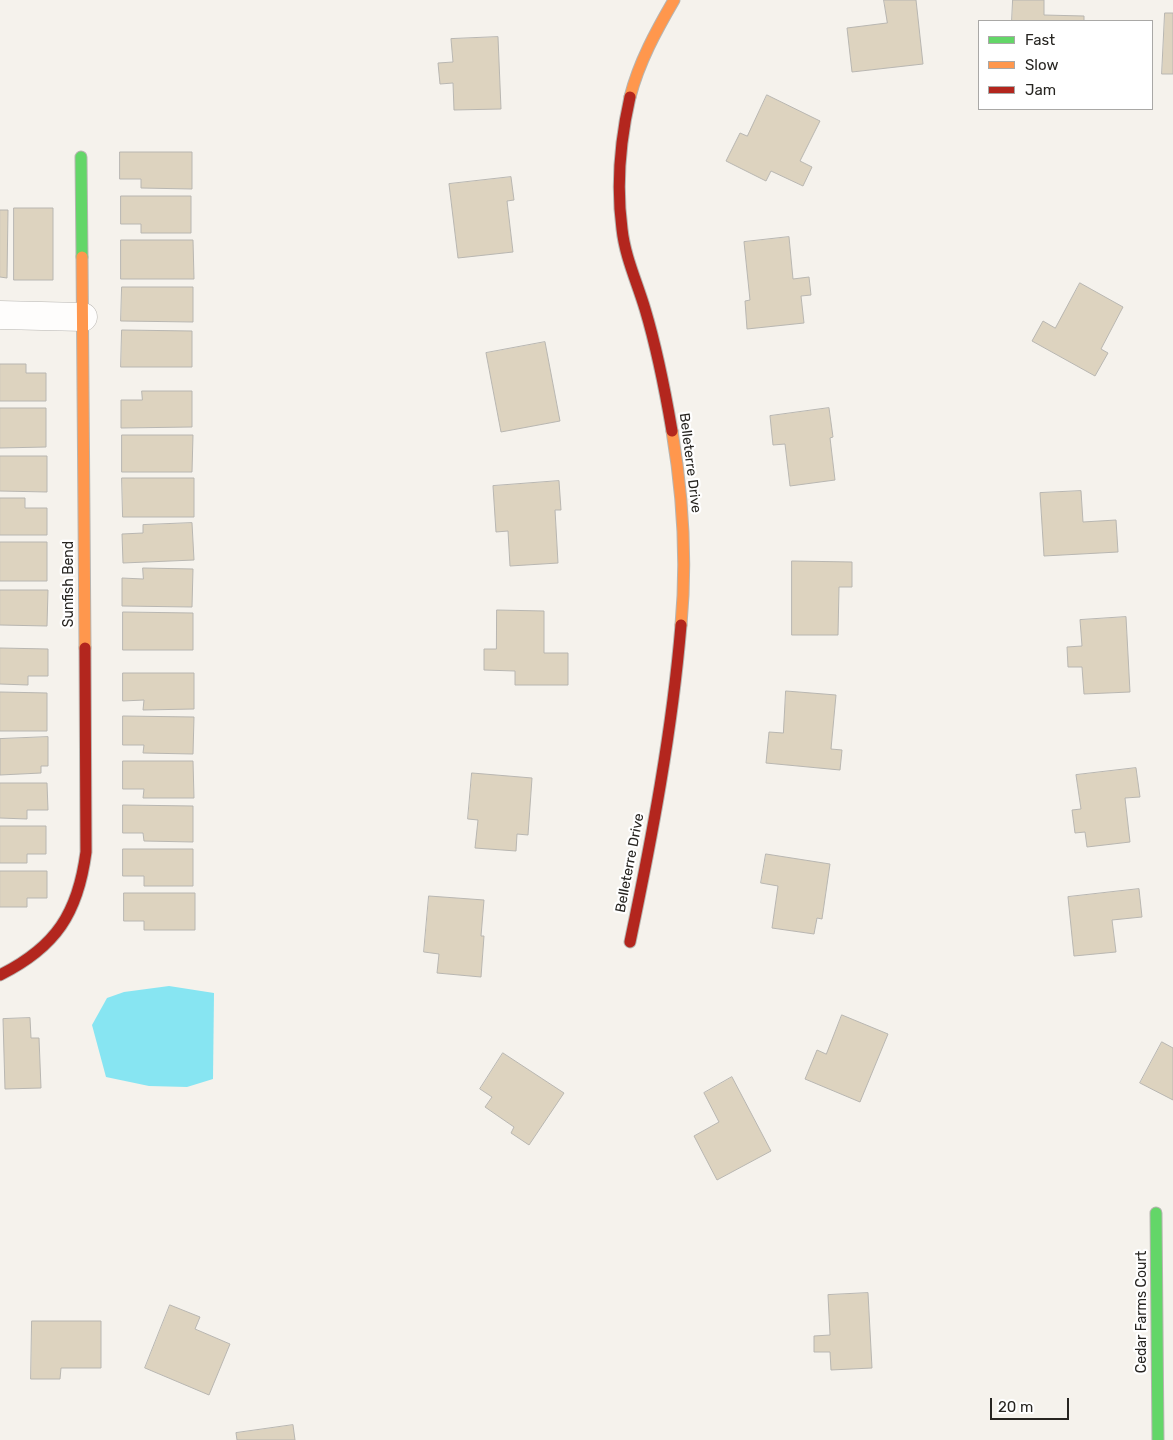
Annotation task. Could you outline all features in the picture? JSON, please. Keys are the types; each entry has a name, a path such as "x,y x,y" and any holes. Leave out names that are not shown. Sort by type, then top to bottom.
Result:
{"street":[{"name":"Belleterre Drive","path":"630,942 651,841 670,725 679,648 684,565 683,525 675,448 661,371 643,301 629,264 621,226 618,187 620,148 638,70 653,35 673,0"},
{"name":"Sunfish Bend","path":"0,975 30,959 58,931 75,903 85,871 81,157"},
{"path":"0,315 83,317"},
{"name":"Cedar Farms Court","path":"1156,1213 1158,1440"}],"water":[{"path":"169,986 214,993 213,1079 187,1087 149,1086 106,1077 92,1025 107,998 124,992"}],"building":[{"path":"884,0 916,0 923,64 852,72 847,28 887,23"},
{"path":"1013,0 1044,0 1044,15 1084,16 1084,20 1012,20"},
{"path":"1165,13 1173,13 1173,74 1162,74"},
{"path":"498,37 501,109 454,110 453,83 440,84 438,63 453,62 451,39"},
{"path":"767,95 820,121 800,161 812,167 803,186 771,171 766,181 726,161 740,133 747,136"},
{"path":"120,152 192,152 192,189 141,188 141,179 120,179"},
{"path":"511,177 514,200 507,201 513,252 458,258 449,184"},
{"path":"121,196 191,196 191,233 141,233 141,224 121,224"},
{"path":"14,208 53,208 53,280 14,280"},
{"path":"0,210 8,210 7,278 0,277"},
{"path":"789,237 793,279 809,277 811,295 801,296 804,323 747,329 745,301 750,300 744,242"},
{"path":"121,240 193,240 194,279 121,279"},
{"path":"1080,283 1123,307 1101,349 1108,353 1095,376 1032,341 1043,321 1055,328"},
{"path":"122,287 193,287 193,322 121,321"},
{"path":"122,330 192,331 192,367 121,367"},
{"path":"545,342 560,421 501,432 486,353"},
{"path":"0,364 26,364 26,373 46,373 46,401 0,401"},
{"path":"142,391 192,391 192,427 121,428 121,400 142,400"},
{"path":"0,408 46,408 46,447 0,448"},
{"path":"829,408 833,437 830,438 835,480 790,486 785,444 773,445 770,416"},
{"path":"122,435 193,435 192,472 122,472"},
{"path":"0,456 47,456 47,492 0,491"},
{"path":"122,478 194,478 194,517 123,517"},
{"path":"559,481 561,510 555,510 558,563 510,566 508,531 496,532 493,486"},
{"path":"1081,491 1083,522 1116,520 1118,552 1044,556 1040,493"},
{"path":"0,498 25,498 25,508 47,508 47,535 0,535"},
{"path":"192,523 194,560 123,563 122,534 143,533 143,525"},
{"path":"0,542 47,542 47,581 0,581"},
{"path":"792,561 852,562 852,587 839,587 838,635 792,635"},
{"path":"143,568 193,569 192,607 122,606 122,578 143,579"},
{"path":"0,590 48,590 47,626 0,625"},
{"path":"497,610 544,611 544,653 568,653 568,685 515,685 515,671 484,670 484,649 496,649"},
{"path":"123,612 193,613 193,650 123,650"},
{"path":"1126,617 1130,692 1084,694 1082,667 1068,667 1067,647 1082,646 1080,620"},
{"path":"0,648 48,649 48,676 28,676 28,685 0,684"},
{"path":"123,673 194,673 194,709 143,710 144,700 123,701"},
{"path":"786,691 836,695 831,749 842,750 840,770 766,763 769,732 783,733"},
{"path":"0,692 47,693 47,731 0,731"},
{"path":"123,716 194,717 193,754 143,753 144,745 123,745"},
{"path":"48,737 48,766 41,766 41,773 0,775 0,739"},
{"path":"123,761 193,761 194,798 143,798 144,789 123,789"},
{"path":"1136,768 1140,797 1125,798 1130,842 1087,847 1085,832 1075,833 1072,810 1081,809 1076,775"},
{"path":"472,773 532,778 528,835 517,834 516,851 475,848 478,820 468,819"},
{"path":"0,783 47,783 48,810 27,810 27,819 0,818"},
{"path":"123,805 193,806 193,842 144,841 143,833 123,833"},
{"path":"0,826 46,826 46,854 27,854 27,863 0,863"},
{"path":"123,849 193,849 193,886 144,886 144,876 123,876"},
{"path":"766,854 830,864 822,919 817,918 814,934 772,928 778,886 761,883"},
{"path":"0,871 47,871 47,898 27,898 27,907 0,907"},
{"path":"1139,889 1142,917 1112,920 1116,952 1074,956 1068,897"},
{"path":"124,893 195,893 195,930 144,930 144,921 124,921"},
{"path":"429,896 484,900 481,936 484,936 481,977 437,973 439,954 424,952"},
{"path":"842,1015 888,1034 860,1102 805,1079 817,1050 826,1054"},
{"path":"30,1018 31,1038 39,1038 41,1088 5,1089 3,1019"},
{"path":"1162,1042 1173,1048 1173,1100 1140,1083"},
{"path":"503,1053 564,1093 529,1145 511,1133 514,1127 485,1107 492,1097 480,1089"},
{"path":"732,1077 771,1151 717,1180 694,1136 719,1122 704,1093"},
{"path":"868,1293 872,1368 831,1370 830,1352 814,1352 814,1336 830,1335 828,1295"},
{"path":"170,1305 200,1317 195,1329 230,1344 209,1395 145,1368"},
{"path":"32,1321 101,1321 101,1368 61,1368 60,1379 31,1379"},
{"path":"293,1425 295,1440 237,1440 236,1433"}],"traffic: fast":[{"path":"81,157 82,257"},
{"path":"1156,1213 1158,1440"}],"traffic: slow":[{"path":"630,97 643,59 674,0"},
{"path":"82,257 85,648"},
{"path":"672,431 683,528 684,576 681,625"}],"traffic: jam":[{"path":"630,97 624,130 619,179 622,229 628,259 653,339 672,431"},
{"path":"630,942 660,784 672,705 681,625"},
{"path":"0,975 36,953 50,940 70,910 82,874 86,852 85,648"}]}
